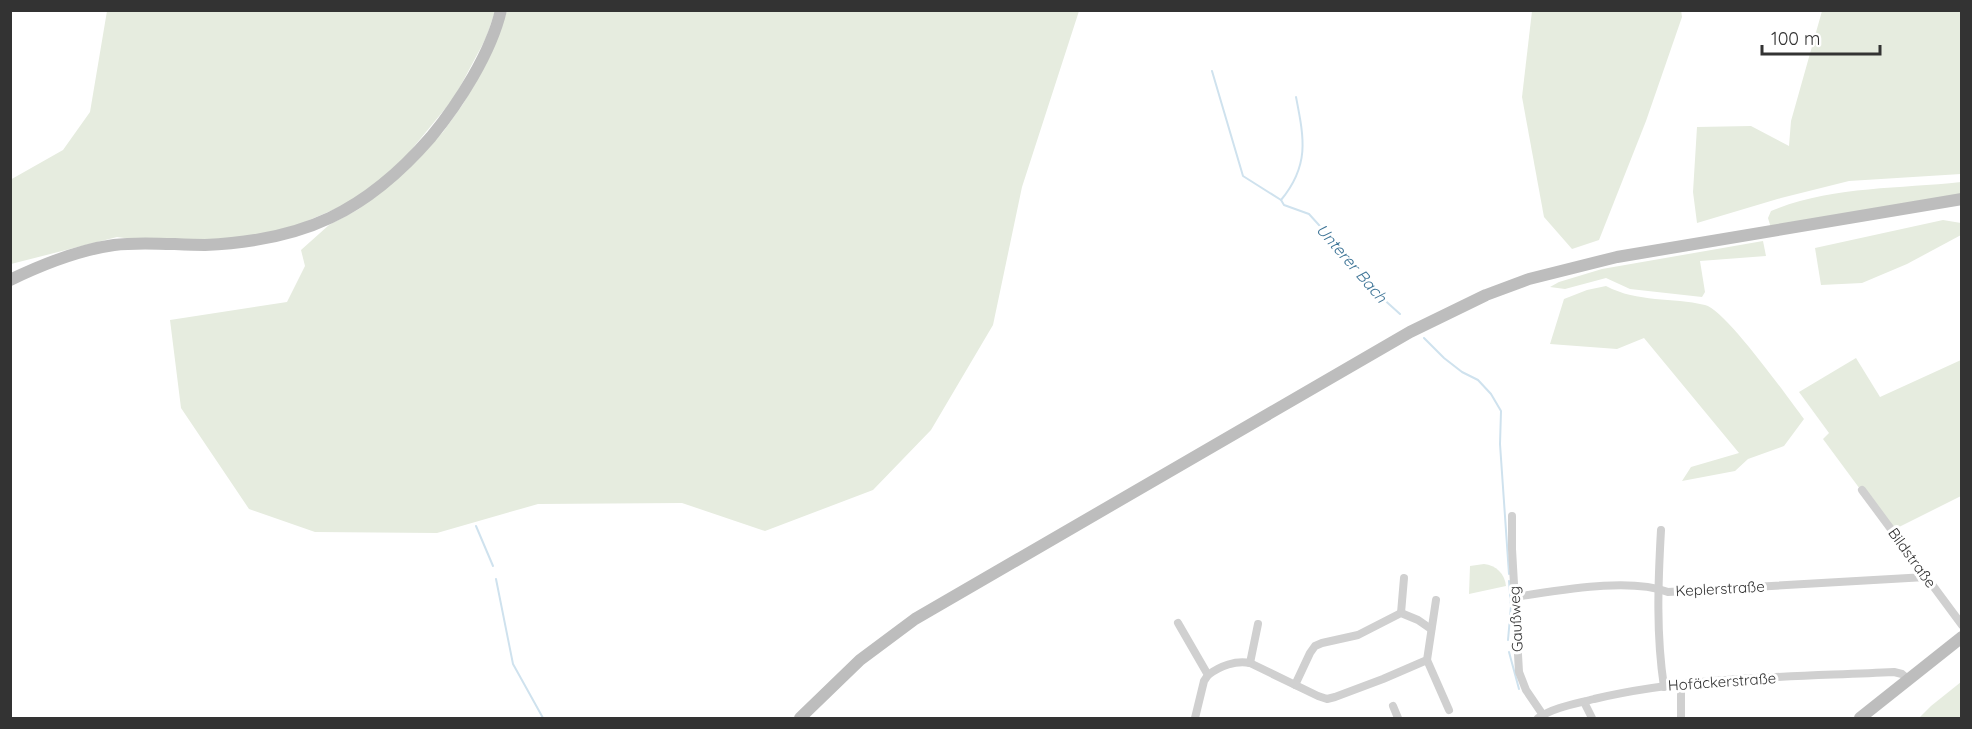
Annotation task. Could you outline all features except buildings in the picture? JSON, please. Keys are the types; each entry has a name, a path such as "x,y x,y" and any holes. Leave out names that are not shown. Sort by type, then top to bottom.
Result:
{"main road":[{"path":"15,277 81,251 113,245 242,243 276,237 312,227 346,209 381,187 415,155 440,126 458,102 477,69 498,23 501,10"},
{"path":"800,718 860,660 915,620 1410,332 1455,309 1529,279 1617,257 1962,199"},
{"path":"1860,718 1962,637"}],"street":[{"name":"Bildstraße","path":"1862,490 1962,626"},
{"name":"Gaußweg","path":"1512,516 1519,672 1541,717"},
{"path":"1661,530 1657,588 1659,652 1664,687"},
{"name":"Keplerstraße","path":"1514,597 1606,585 1657,588 1668,592 1926,577"},
{"path":"1401,613 1404,578"},
{"path":"1436,600 1427,660 1449,710"},
{"path":"1295,685 1310,653 1315,646 1322,643 1358,635 1401,613 1418,620 1431,629"},
{"path":"1178,624 1208,675"},
{"path":"1250,663 1258,624"},
{"path":"1195,718 1204,681 1208,675 1216,669 1241,661 1250,663 1327,699 1427,660"},
{"name":"Hofäckerstraße","path":"1541,717 1558,708 1625,692 1681,685 1741,679 1894,672 1902,674 1909,680"},
{"path":"1681,685 1681,718"},
{"path":"1584,702 1592,718"},
{"path":"1393,706 1398,718"}],"shaded area":[{"path":"1681,10 1682,17 1646,121 1599,240 1572,249 1544,217 1522,97 1532,11"},
{"path":"107,11 495,11 486,38 454,98 407,155 349,203 279,233 182,246 117,237 11,264 10,180 63,150 90,112"},
{"path":"507,11 1079,11 1022,187 993,325 931,430 873,490 765,531 682,503 538,504 437,533 315,532 249,509 181,408 170,320 287,302 305,266 301,250 329,225 359,209 443,132 463,104 483,69"},
{"path":"1822,11 1961,11 1961,174 1849,181 1697,223 1693,192 1697,127 1751,126 1789,146 1791,121"},
{"path":"1961,182 1961,196 1771,228 1768,218 1771,211 1817,197 1865,190"},
{"path":"1943,220 1961,223 1961,235 1907,264 1862,283 1821,285 1815,248"},
{"path":"1763,241 1766,256 1700,261 1705,292 1702,297 1630,289 1606,278 1565,289 1550,287 1602,269"},
{"path":"1606,286 1630,295 1705,305 1714,310 1741,337 1804,419 1784,446 1748,459 1735,471 1682,481 1691,467 1739,453 1644,338 1617,349 1550,344 1564,299"},
{"path":"1856,358 1880,397 1961,360 1961,496 1891,531 1823,439 1829,433 1799,392"},
{"path":"1484,564 1499,571 1506,586 1469,594 1470,566"},
{"path":"1961,682 1961,718 1919,718 1931,706"}],"waterway":[{"name":"Unterer Bach","path":"1212,71 1243,176 1281,200 1284,205 1309,214 1356,266 1370,287 1400,314"},
{"path":"1281,200 1297,175 1301,163 1302,138 1296,97"},
{"name":"Unterer Bach","path":"1424,338 1444,358 1462,372 1478,380 1491,394 1501,411 1500,444 1509,574"},
{"path":"476,526 493,566"},
{"path":"496,579 513,664 543,718"},
{"name":"Unterer Bach","path":"1508,640 1511,606 1509,581"},
{"name":"Unterer Bach","path":"1509,652 1519,689"}]}
